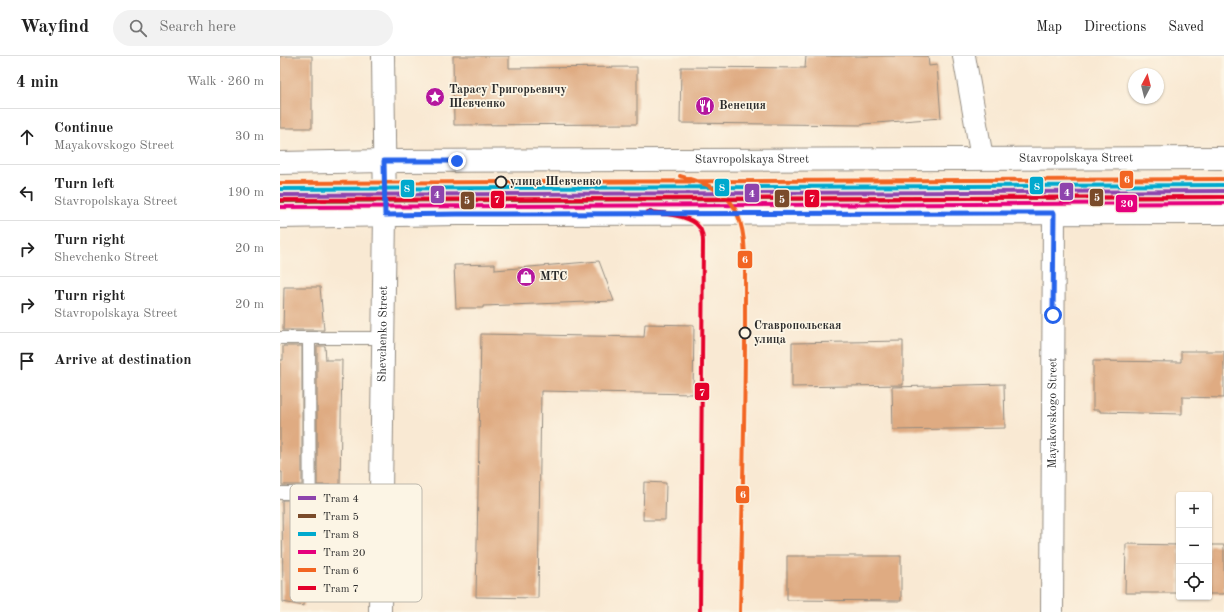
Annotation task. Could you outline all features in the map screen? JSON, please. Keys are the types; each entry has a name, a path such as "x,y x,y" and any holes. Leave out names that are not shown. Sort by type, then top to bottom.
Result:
{"main road":[{"name":"Shevchenko Street","path":"381,484 385,215 383,56"},
{"path":"964,56 982,158"},
{"name":"Stavropolskaya Street","path":"280,163 384,161 1224,158"},
{"name":"Mayakovskogo Street","path":"1052,612 1054,213"},
{"path":"280,217 457,214 1224,213"},
{"name":"Shevchenko Street","path":"380,602 380,612"}],"lane":[{"path":"280,338 384,338"},
{"path":"309,338 310,484"}],"building":[{"path":"280,56 312,56 312,128 280,128"},
{"path":"453,56 509,56 509,68 637,67 637,124 454,125"},
{"path":"806,56 928,56 929,66 937,65 941,118 863,125 680,123 681,67 805,68"},
{"path":"599,261 614,301 456,308 454,265 495,264 495,270"},
{"path":"284,287 320,287 324,330 283,330"},
{"path":"645,324 694,325 693,394 541,391 538,598 476,597 481,334 644,337"},
{"path":"903,341 903,385 792,387 792,343"},
{"path":"283,346 302,346 302,484 282,485 282,472 280,472 280,360 283,360"},
{"path":"317,346 325,346 326,360 342,360 340,484 317,484"},
{"path":"1181,351 1224,351 1224,398 1182,397 1182,414 1100,412 1100,410 1093,410 1093,361 1181,362"},
{"path":"1004,384 1005,428 893,430 892,387"},
{"path":"644,482 666,483 665,520 643,520"},
{"path":"282,500 290,500 290,602 304,602 304,606 283,602"},
{"path":"1126,544 1176,545 1176,593 1125,593"},
{"path":"1212,545 1224,545 1224,594 1212,594"},
{"path":"787,556 901,556 901,601 787,600"}],"tram line":[{"name":"6","path":"680,176 717,190 724,195 734,207 743,233 745,251 744,400 740,612"},
{"name":"6","path":"280,183 1224,179"},
{"name":"8","path":"280,189 1224,185"},
{"name":"4","path":"280,195 1224,191"},
{"name":"5","path":"280,201 1224,197"},
{"name":"7","path":"280,200 1224,197"},
{"name":"20","path":"280,207 1224,203"},
{"name":"7","path":"648,212 683,217 695,223 699,227 703,238 700,612"}],"place":[{"name":"Тарасу Григорьевичу Шевченко","path":"435,97"},
{"name":"Венеция","path":"705,106"},
{"name":"улица Шевченко","path":"501,182"},
{"name":"МТС","path":"526,277"},
{"name":"Ставропольская улица","path":"745,333"}],"route":[{"path":"457,161 384,161 385,215 1054,213 1053,315"}]}
